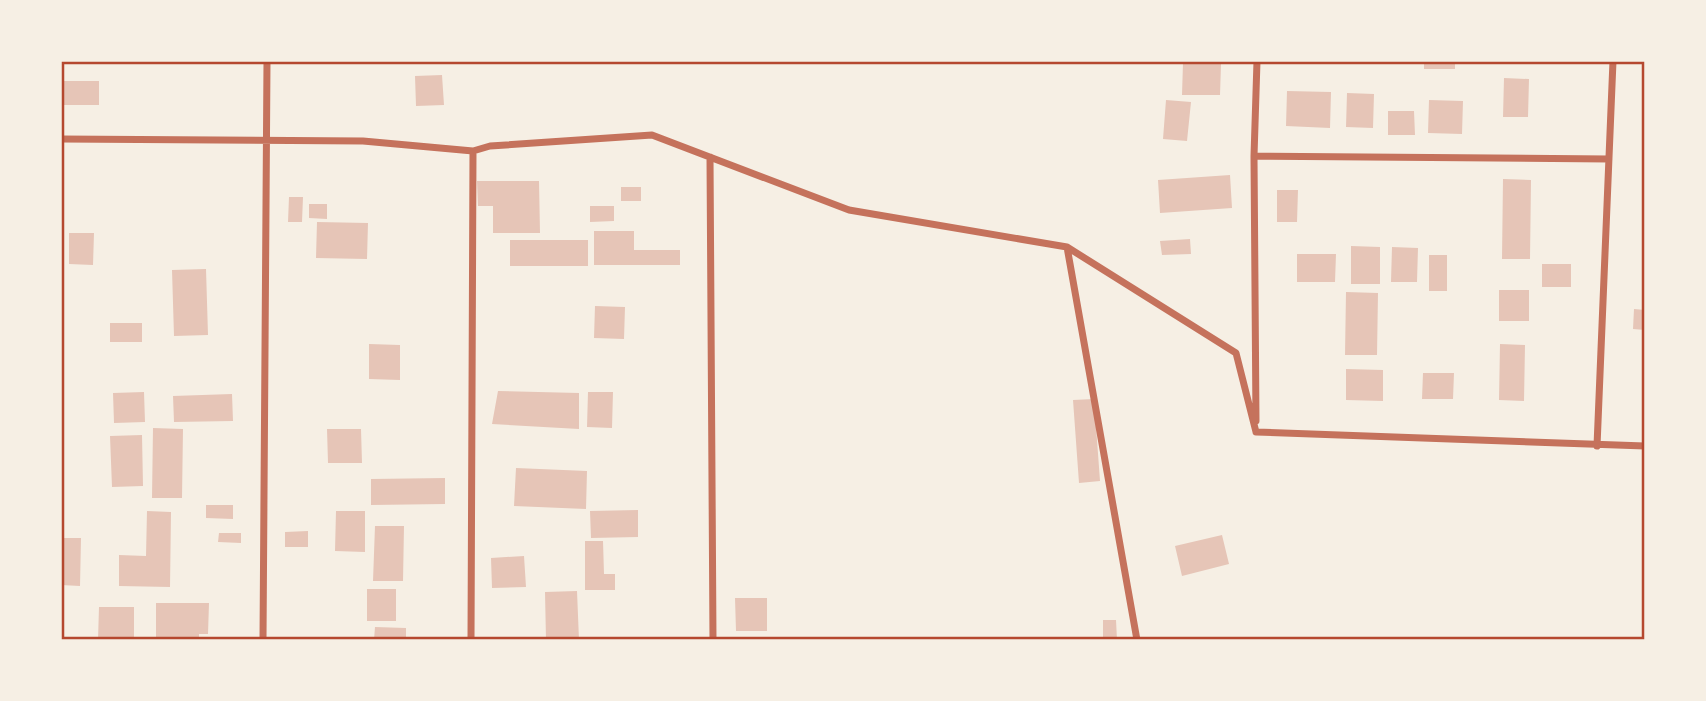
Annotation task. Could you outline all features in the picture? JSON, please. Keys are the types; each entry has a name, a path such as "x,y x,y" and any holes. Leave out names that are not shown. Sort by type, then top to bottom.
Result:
{"street":[{"path":"263,640 267,61"},
{"path":"1256,432 1254,156 1257,61"},
{"path":"1597,446 1614,61"},
{"path":"61,139 363,141 473,151 490,146 652,135 849,210 1067,247 1236,353 1256,432"},
{"path":"471,640 473,151"},
{"path":"1254,156 1609,159"},
{"path":"710,157 713,640"},
{"path":"1067,247 1137,640"},
{"path":"1256,432 1645,446"}],"building":[{"path":"1424,61 1455,61 1455,69 1424,69"},
{"path":"1183,63 1221,64 1220,95 1182,95"},
{"path":"442,75 444,105 416,106 415,76"},
{"path":"1504,78 1529,79 1528,117 1503,117"},
{"path":"63,81 99,81 99,105 63,105"},
{"path":"1287,91 1331,92 1330,128 1286,126"},
{"path":"1347,93 1374,94 1373,128 1346,127"},
{"path":"1166,100 1191,102 1187,141 1163,139"},
{"path":"1429,100 1463,101 1462,134 1428,133"},
{"path":"1388,111 1414,111 1415,135 1388,135"},
{"path":"1230,175 1232,208 1160,213 1158,180"},
{"path":"1503,179 1531,180 1530,259 1502,259"},
{"path":"477,181 539,181 540,233 493,233 493,206 478,206"},
{"path":"621,187 641,187 641,201 621,201"},
{"path":"1277,190 1298,190 1297,222 1277,222"},
{"path":"289,197 303,197 302,222 288,222"},
{"path":"309,204 327,204 327,219 309,218"},
{"path":"590,206 614,206 614,221 590,222"},
{"path":"317,222 368,223 367,259 316,258"},
{"path":"594,231 634,231 634,250 680,250 680,265 594,265"},
{"path":"69,233 94,233 93,265 69,264"},
{"path":"1190,239 1191,254 1162,255 1160,241"},
{"path":"510,240 588,240 588,266 510,266"},
{"path":"1351,246 1380,247 1380,284 1351,284"},
{"path":"1392,247 1418,248 1417,282 1391,282"},
{"path":"1297,254 1336,254 1335,282 1297,282"},
{"path":"1429,255 1447,255 1447,291 1429,291"},
{"path":"1542,264 1571,264 1571,287 1542,287"},
{"path":"206,269 208,335 174,336 172,270"},
{"path":"1499,290 1529,290 1529,321 1499,321"},
{"path":"1346,292 1378,293 1377,355 1345,355"},
{"path":"595,306 625,307 624,339 594,338"},
{"path":"1634,309 1645,310 1645,330 1633,329"},
{"path":"110,323 142,323 142,342 110,342"},
{"path":"369,344 400,345 400,380 369,379"},
{"path":"1500,344 1525,345 1524,401 1499,400"},
{"path":"1346,369 1383,370 1383,401 1346,400"},
{"path":"1423,373 1454,373 1453,399 1422,399"},
{"path":"498,391 579,393 579,429 492,424"},
{"path":"144,392 145,422 114,423 113,393"},
{"path":"588,392 613,392 612,428 587,427"},
{"path":"232,394 233,421 174,422 173,396"},
{"path":"1094,399 1100,481 1079,483 1073,400"},
{"path":"153,428 183,429 182,498 152,498"},
{"path":"327,429 361,429 362,463 328,463"},
{"path":"142,435 143,486 112,487 110,436"},
{"path":"516,468 587,471 586,509 514,506"},
{"path":"445,478 445,504 371,505 371,479"},
{"path":"206,505 233,505 233,519 206,518"},
{"path":"638,510 638,537 591,538 590,511"},
{"path":"147,511 171,512 170,587 119,586 119,555 146,556"},
{"path":"336,511 365,511 365,552 335,551"},
{"path":"375,526 404,526 403,581 373,581"},
{"path":"308,531 308,547 285,547 285,532"},
{"path":"219,533 241,533 241,543 218,542"},
{"path":"1222,535 1229,564 1182,576 1175,546"},
{"path":"61,538 81,538 80,586 61,585"},
{"path":"585,541 603,541 604,574 615,574 615,590 585,590"},
{"path":"524,556 526,587 492,588 491,558"},
{"path":"367,589 396,589 396,621 367,621"},
{"path":"577,591 579,640 546,640 545,592"},
{"path":"735,598 767,598 767,631 736,631"},
{"path":"156,603 209,603 208,634 199,634 199,640 156,640"},
{"path":"99,607 134,607 134,640 98,640"},
{"path":"1103,620 1116,620 1117,640 1103,640"},
{"path":"375,627 406,628 406,640 374,640"}]}
